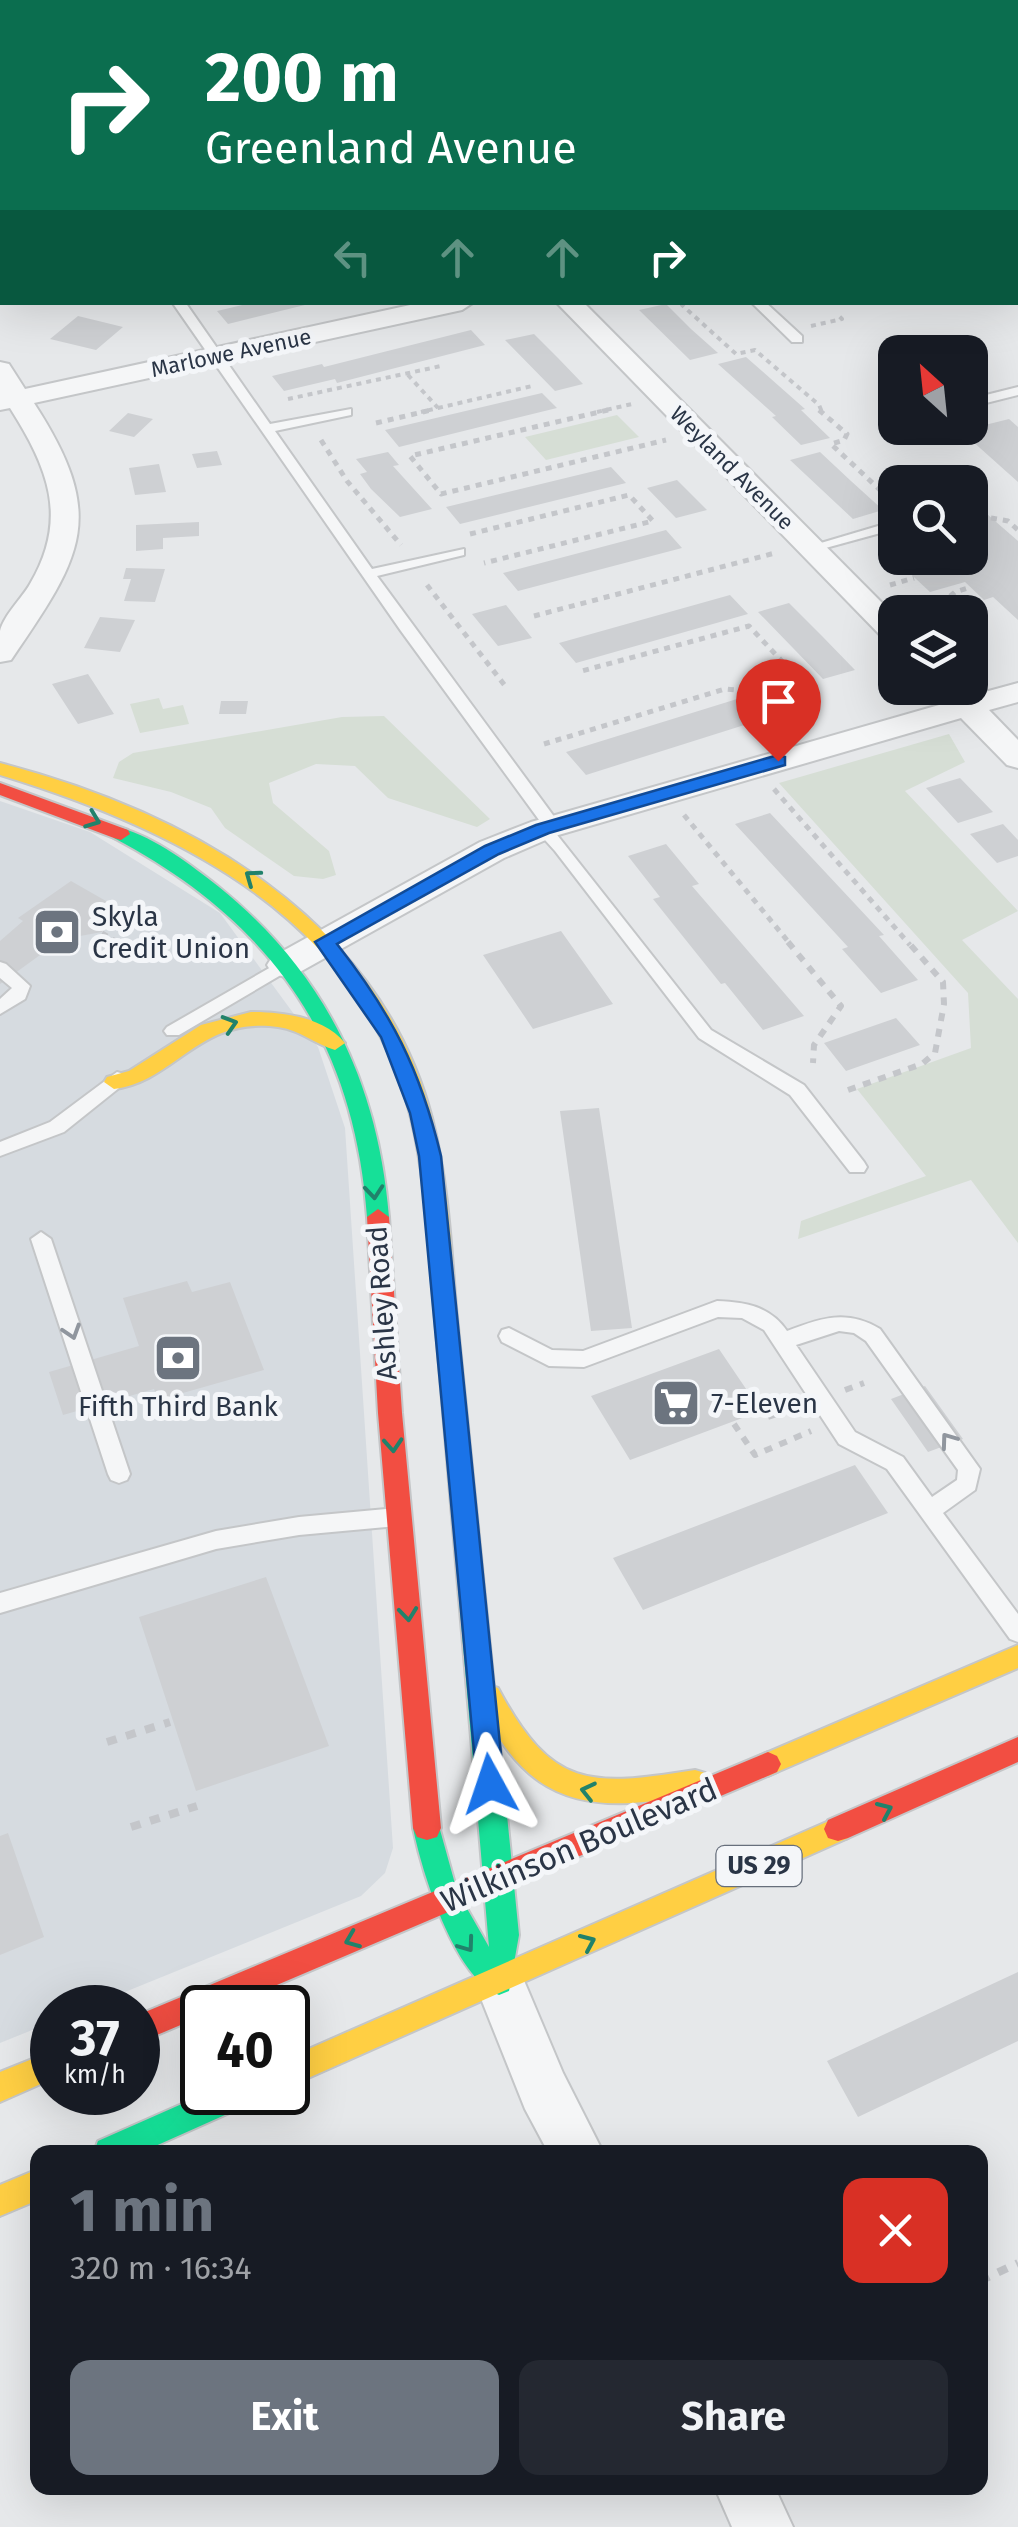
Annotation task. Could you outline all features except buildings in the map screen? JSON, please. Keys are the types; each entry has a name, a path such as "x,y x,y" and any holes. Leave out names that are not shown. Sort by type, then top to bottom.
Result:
{"street":[{"name":"Marlowe Avenue","path":"8,400 448,305"},
{"name":"Weyland Avenue","path":"571,305 878,616"},
{"path":"0,370 8,400 61,476 69,514 56,564 0,653"},
{"path":"988,694 1018,692"},
{"path":"285,965 492,850 548,828 933,705"},
{"path":"966,705 1018,758"},
{"name":"Ashley Road","path":"0,769 91,792 172,826 265,886 325,942 392,1037 425,1130 434,1189 505,1946 499,1981"},
{"name":"Ashley Road","path":"0,789 100,822 174,860 239,911 285,965 335,1043 352,1079 370,1154 398,1517 432,1864 443,1904 469,1949 499,1981 537,2076 574,2145"},
{"path":"114,1082 135,1080 197,1036 246,1019 304,1020 318,1026 335,1043"},
{"path":"478,1654 488,1693 504,1731 525,1759 547,1775 577,1789 604,1794 637,1793 699,1781 718,1784"},
{"name":"Wilkinson Boulevard","path":"160,2021 443,1904 1018,1656"},
{"name":"US 29","path":"310,2064 1018,1750"},
{"path":"0,2087 30,2074"},
{"path":"125,2145 192,2115"},
{"path":"0,2201 30,2188"},
{"path":"747,2495 763,2527"}],"lane":[{"path":"180,305 548,828 705,1034 797,1090 857,1167"},
{"path":"761,305 796,335"},
{"path":"988,398 1018,391"},
{"path":"266,430 346,412"},
{"path":"811,548 878,530"},
{"path":"368,574 461,544"},
{"path":"0,1149 57,1127 169,1034 285,965"},
{"path":"0,968 21,986 19,995 0,1008"},
{"path":"41,1240 118,1474"},
{"path":"510,1336 549,1358 584,1359 717,1309 745,1310 771,1324 848,1438 895,1463 1018,1632"},
{"path":"783,1341 834,1323 856,1322 873,1336 969,1469 967,1484 929,1511"},
{"path":"0,1603 216,1540 299,1526 398,1517"}],"path":[{"path":"682,305 736,354 755,350 819,405 819,410 847,434 844,440 831,444 878,488"},
{"path":"796,335 842,318 836,314"},
{"path":"281,400 441,366"},
{"path":"407,374 438,408"},
{"path":"376,424 532,386"},
{"path":"637,403 410,456 441,494 672,438"},
{"path":"321,440 348,481 402,545"},
{"path":"461,544 629,495 653,520 484,563"},
{"path":"991,518 1008,521 1018,530"},
{"path":"534,616 781,551"},
{"path":"879,588 914,578"},
{"path":"427,586 506,687"},
{"path":"952,595 971,587"},
{"path":"544,744 725,688 736,690 794,674 749,626 578,672"},
{"path":"771,786 942,982 944,1004 935,1053 922,1064 848,1090"},
{"path":"682,812 841,1006 814,1044 813,1063"},
{"path":"102,934 139,955"},
{"path":"734,1424 755,1455 804,1436 814,1428 815,1421"},
{"path":"108,1742 170,1722"},
{"path":"131,1827 196,1806"},
{"path":"988,2277 1018,2263"}],"shaded area":[{"path":"617,415 639,437 546,460 525,437"},
{"path":"159,698 163,709 183,705 189,724 140,733 130,704"},
{"path":"384,716 490,819 477,827 388,798 355,766 316,764 269,783 273,803 329,851 336,875 323,879 294,876 225,828 211,808 171,792 113,778 119,762 133,753 342,717"},
{"path":"949,734 965,762 905,791 1018,911 962,940 1018,999 1018,1243 971,1180 798,1239 801,1221 926,1176 857,1089 971,1048 968,993 779,783"},
{"path":"0,801 90,832 220,913 318,1047 345,1128 393,1848 385,1873 361,1896 142,1985 30,1985 30,2031 0,2043"}],"traffic: fast":[{"path":"121,834 159,854 231,907 292,973 317,1010 360,1104 371,1152 378,1217"},
{"path":"427,1828 451,1910 499,1981 505,1935 445,1307"},
{"path":"125,2145 192,2115"}],"traffic: slow":[{"path":"0,769 131,813 192,843 249,877 301,919 346,967 384,1024 421,1116 435,1197 445,1307"},
{"path":"114,1082 137,1076 208,1030 251,1019 294,1022 335,1043"},
{"path":"768,1764 1018,1656"},
{"path":"489,1696 507,1731 527,1757 548,1775 571,1786 625,1791 695,1782"},
{"path":"310,2063 838,1829"},
{"path":"0,2087 30,2074"},
{"path":"0,2201 30,2188"}],"traffic: jam":[{"path":"0,789 121,834"},
{"path":"378,1217 390,1413 427,1828"},
{"path":"838,1829 1018,1749"},
{"path":"160,2020 768,1764"}],"place":[{"name":"Skyla Credit Union","path":"57,932"},
{"name":"Fifth Third Bank","path":"178,1358"},
{"name":"7-Eleven","path":"676,1403"}],"route":[{"path":"490,1784 425,1130 392,1037 325,942 492,850 543,829 778,761"}]}
